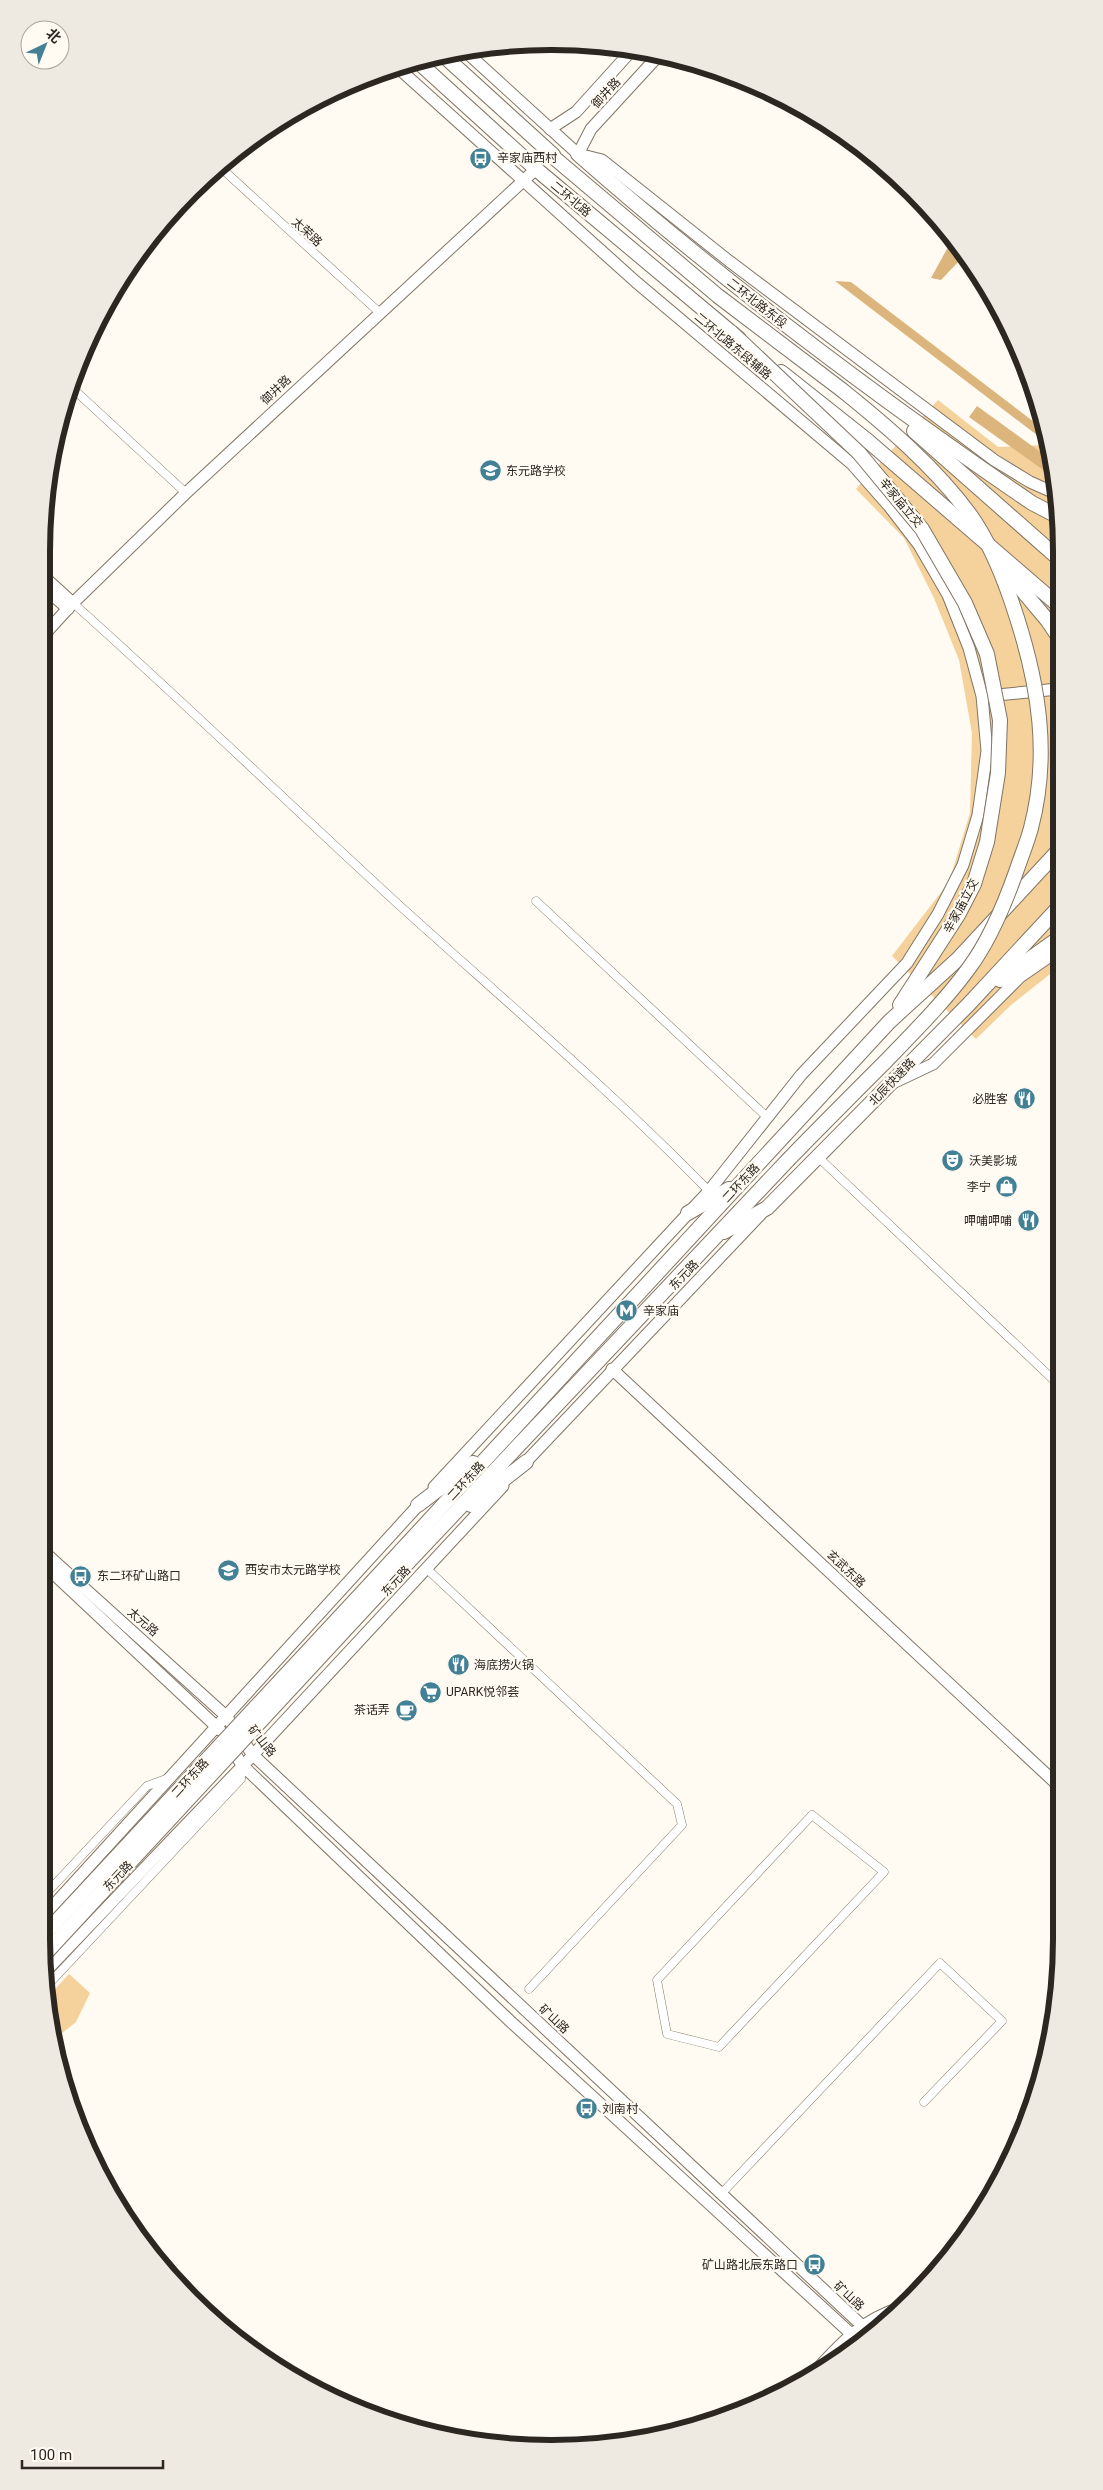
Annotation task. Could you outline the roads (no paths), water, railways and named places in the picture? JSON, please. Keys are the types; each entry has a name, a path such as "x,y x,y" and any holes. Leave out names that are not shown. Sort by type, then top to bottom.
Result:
{"highway":[{"name":"二环北路","path":"449,61 545,150 718,296 870,412 939,478 973,518 1002,576 1026,646 1038,696 1041,753 1038,792 1031,828 1005,902 970,966 923,1023 710,1240"},
{"name":"二环北路","path":"423,67 536,169 731,332"},
{"name":"二环北路","path":"545,150 670,234"},
{"path":"578,154 670,234"},
{"name":"二环北路东段","path":"670,234 845,371"},
{"name":"辛家庙立交","path":"731,332 868,441 1053,601"},
{"name":"辛家庙立交","path":"731,332 860,453 922,528 965,603 987,654 1000,720 998,773 987,842 974,884 958,915 889,1022"},
{"path":"845,371 1007,486 1032,503 1051,513"},
{"path":"845,371 1053,554"},
{"path":"974,533 1053,628"},
{"path":"889,1022 958,959 1053,856"},
{"name":"北辰快速路","path":"710,1240 767,1208 968,1005 1053,913"},
{"path":"968,1005 1053,942"},
{"name":"二环东路","path":"50,1948 378,1585 505,1438 889,1022"},
{"path":"688,1212 743,1181"},
{"path":"378,1585 438,1530 710,1240"},
{"path":"418,1505 505,1438"},
{"path":"438,1530 526,1462"},
{"name":"二环东路","path":"50,1929 378,1585"}],"main road":[{"name":"御井路","path":"550,129 576,112 627,56"},
{"path":"471,57 578,154 602,160 736,267 994,460 1030,482 1049,491"},
{"name":"御井路","path":"578,154 591,129 654,61"},
{"name":"二环北路东段辅路","path":"403,73 522,182 636,282 852,464 889,506 919,545 948,595 970,648 982,696 987,751 978,815 962,866 938,914 907,963 801,1075 709,1191"},
{"name":"御井路","path":"50,628 70,606 186,493 536,169"},
{"path":"50,584 70,606"},
{"path":"50,592 70,606"},
{"path":"982,696 1053,689"},
{"path":"889,1085 933,1064 1020,977 1053,954"},
{"path":"50,1909 418,1505 709,1191"},
{"name":"东元路","path":"51,1966 253,1755 612,1370 767,1208"},
{"name":"玄武东路","path":"612,1370 1053,1781"},
{"name":"太元路","path":"50,1557 226,1716"},
{"name":"太元路","path":"50,1570 217,1726"},
{"name":"矿山路","path":"226,1716 253,1755 865,2329"},
{"path":"217,1726 242,1765 510,2021 855,2338"},
{"path":"831,2354 850,2334 861,2326 880,2318"},
{"path":"850,2334 857,2336"}],"street":[{"name":"太荣路","path":"225,171 380,313"},
{"path":"77,391 186,493"},
{"path":"70,606 159,680 367,876 632,1117 709,1191"},
{"path":"536,901 767,1117"},
{"path":"818,1157 1053,1379"},
{"path":"426,1568 677,1804 682,1825 529,1989"},
{"path":"52,1981 241,1779 242,1765"},
{"path":"50,1889 147,1786 170,1777"},
{"path":"812,1815 884,1872 719,2047 667,2034 657,1980 812,1815"},
{"path":"721,2194 940,1963 1002,2021 924,2102"}],"place":[{"name":"辛家庙西村","path":"481,158"},
{"name":"东元路学校","path":"490,471"},
{"name":"必胜客","path":"1024,1099"},
{"name":"沃美影城","path":"953,1161"},
{"name":"李宁","path":"1007,1187"},
{"name":"呷哺呷哺","path":"1028,1221"},
{"name":"辛家庙","path":"627,1311"},
{"name":"西安市太元路学校","path":"229,1570"},
{"name":"东二环矿山路口","path":"81,1576"},
{"name":"海底捞火锅","path":"458,1665"},
{"name":"UPARK悦邻荟","path":"430,1692"},
{"name":"茶话弄","path":"406,1710"},
{"name":"刘南村","path":"586,2109"},
{"name":"矿山路北辰东路口","path":"814,2265"}]}
